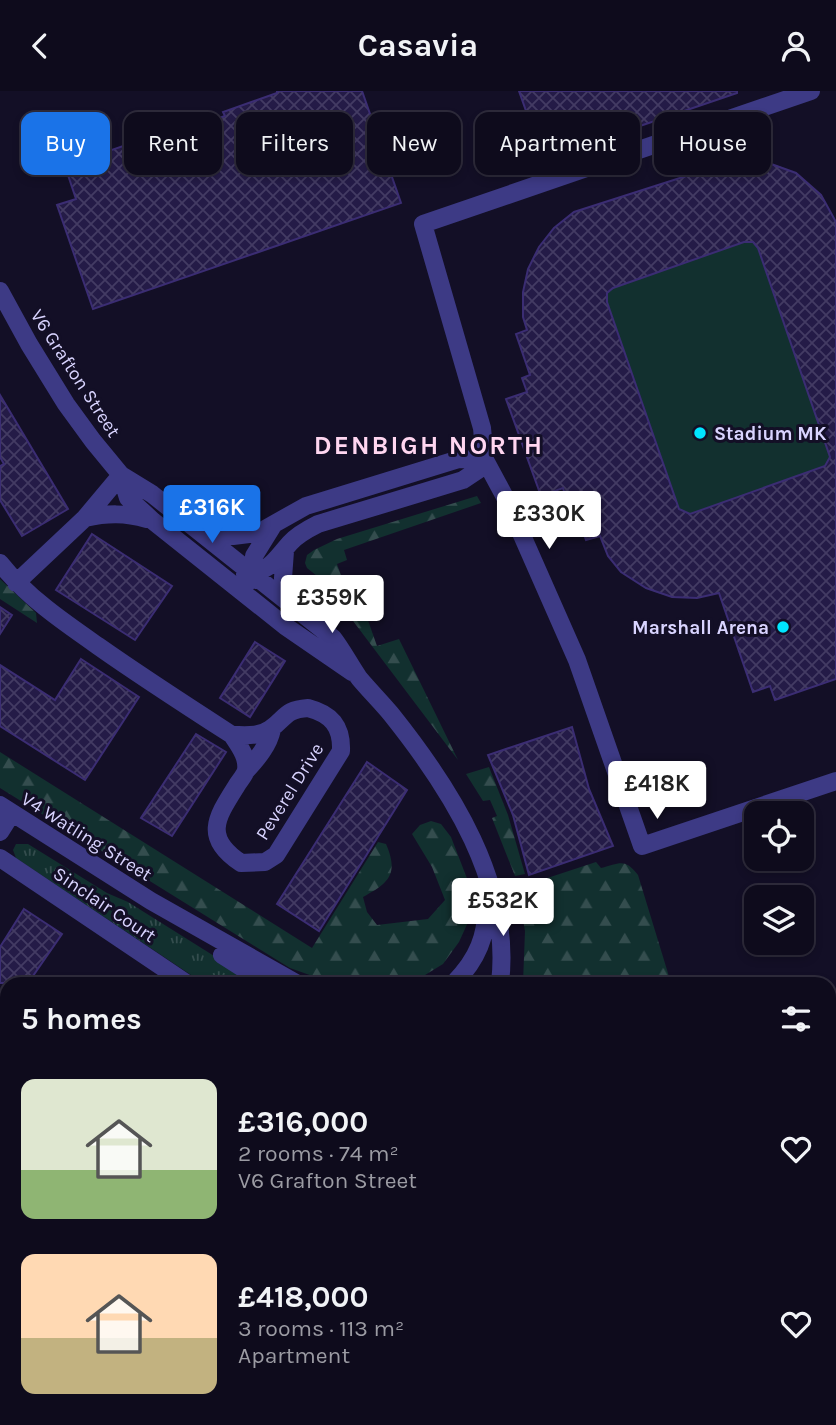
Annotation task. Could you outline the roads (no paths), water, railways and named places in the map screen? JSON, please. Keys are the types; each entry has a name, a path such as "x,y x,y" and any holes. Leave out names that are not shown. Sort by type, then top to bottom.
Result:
{"street":[{"path":"811,91 423,224 482,428 485,460 506,499 577,660 642,846 836,781"},
{"name":"V6 Grafton Street","path":"0,291 66,404 121,475 128,498 214,571 285,626 358,676"},
{"path":"202,533 258,533 306,506 459,459 485,460"},
{"path":"214,571 238,575 272,565 303,531 463,479 481,468 485,460"},
{"path":"16,583 86,518 121,475"},
{"name":"V6 Grafton Street","path":"121,475 152,493 332,638 358,676 434,771 474,842 484,869 500,932 501,977"},
{"path":"86,518 106,513 126,513 153,521"},
{"path":"273,526 254,556 252,573 258,592 273,607 285,626"},
{"path":"285,551 284,578 289,602"},
{"path":"0,563 16,583 68,625 166,694 232,735 245,755 246,771"},
{"name":"Peverel Drive","path":"308,708 331,717 338,727 341,751 276,855 265,862 242,863 221,845 217,836 217,816 246,771 257,760 272,729 283,716 295,709 308,708"},
{"name":"Peverel Drive","path":"232,735 253,736 272,729"},
{"path":"0,832 6,809"},
{"name":"V4 Watling Street","path":"6,809 151,901 285,977"},
{"name":"Sinclair Court","path":"0,858 177,977"},
{"name":"V6 Grafton Street","path":"459,977 480,950 487,920 484,869"},
{"name":"V4 Watling Street","path":"151,901 209,946 257,977"}],"place":[{"name":"Stadium MK","path":"700,433"},
{"name":"Marshall Arena","path":"783,627"}],"district":[{"name":"DENBIGH NORTH","path":"429,445"}]}
